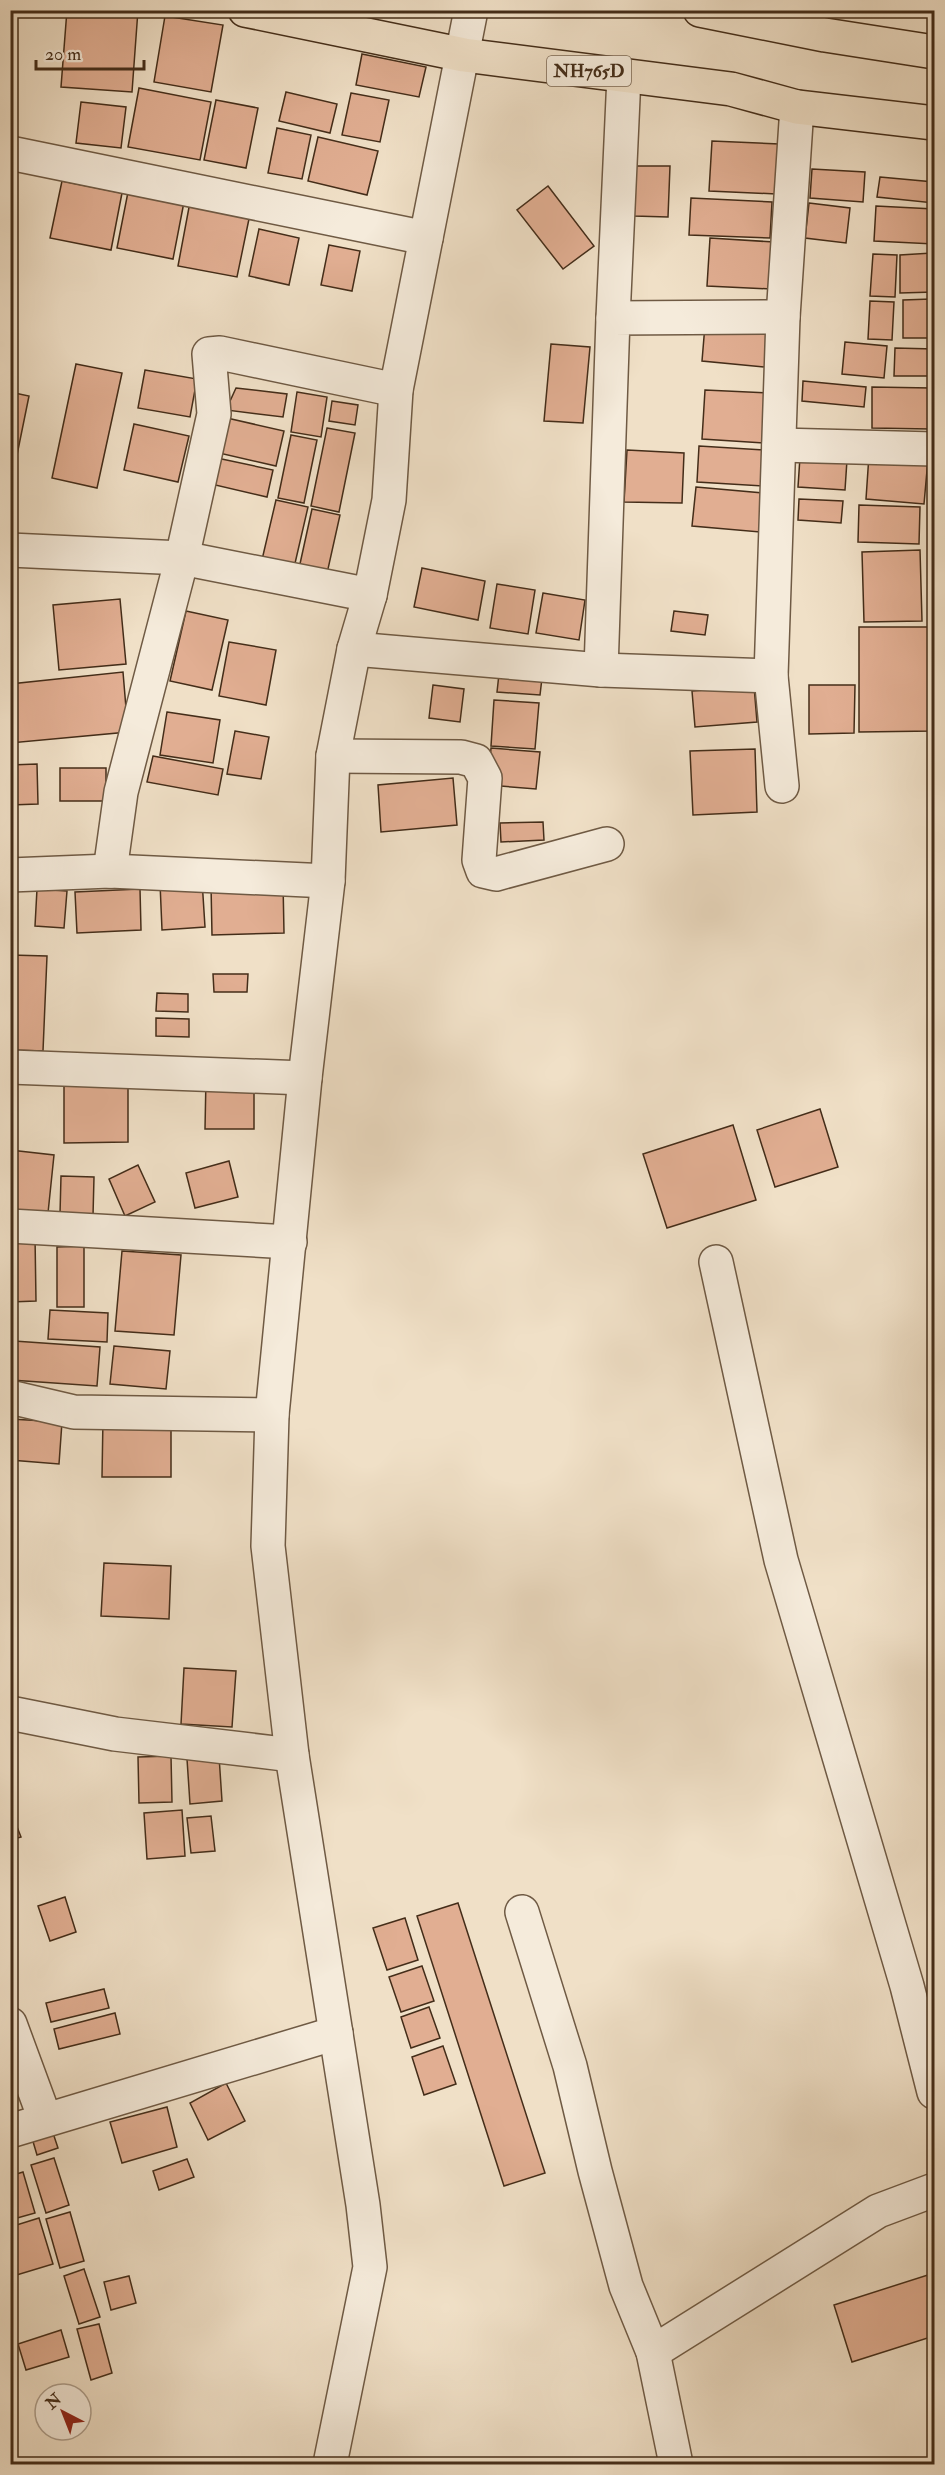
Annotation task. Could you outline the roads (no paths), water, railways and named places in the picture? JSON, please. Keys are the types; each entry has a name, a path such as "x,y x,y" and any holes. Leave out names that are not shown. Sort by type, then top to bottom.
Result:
{"highway":[{"name":"NH765D","path":"245,10 464,54 731,89 797,107 934,123"},
{"path":"700,10 825,35 934,52"}],"street":[{"path":"330,2464 370,2267 363,2205 292,1755 268,1546 272,1415 305,1078 328,881 333,756 354,649 370,596 388,500 396,390 471,10"},
{"path":"601,669 624,76"},
{"path":"782,786 771,676 783,317 797,107"},
{"path":"10,153 426,238"},
{"path":"613,318 783,317"},
{"path":"110,871 121,792 182,558 214,414 209,354 220,353 396,390"},
{"path":"779,445 934,449"},
{"path":"10,550 182,558 370,596"},
{"path":"354,649 601,669 771,676"},
{"path":"333,756 461,757 476,761 485,778 479,860 483,871 496,874 607,844"},
{"path":"10,875 110,871 328,881"},
{"path":"10,1067 305,1078"},
{"path":"10,1226 290,1242"},
{"path":"716,1262 781,1560 903,1975 934,2092"},
{"path":"10,1397 74,1412 272,1415"},
{"path":"10,1713 115,1734 292,1755"},
{"path":"522,1912 570,2066 626,2286 653,2352 676,2464"},
{"path":"10,2024 45,2119"},
{"path":"10,2130 336,2034"},
{"path":"653,2352 878,2211 934,2190"}]}
